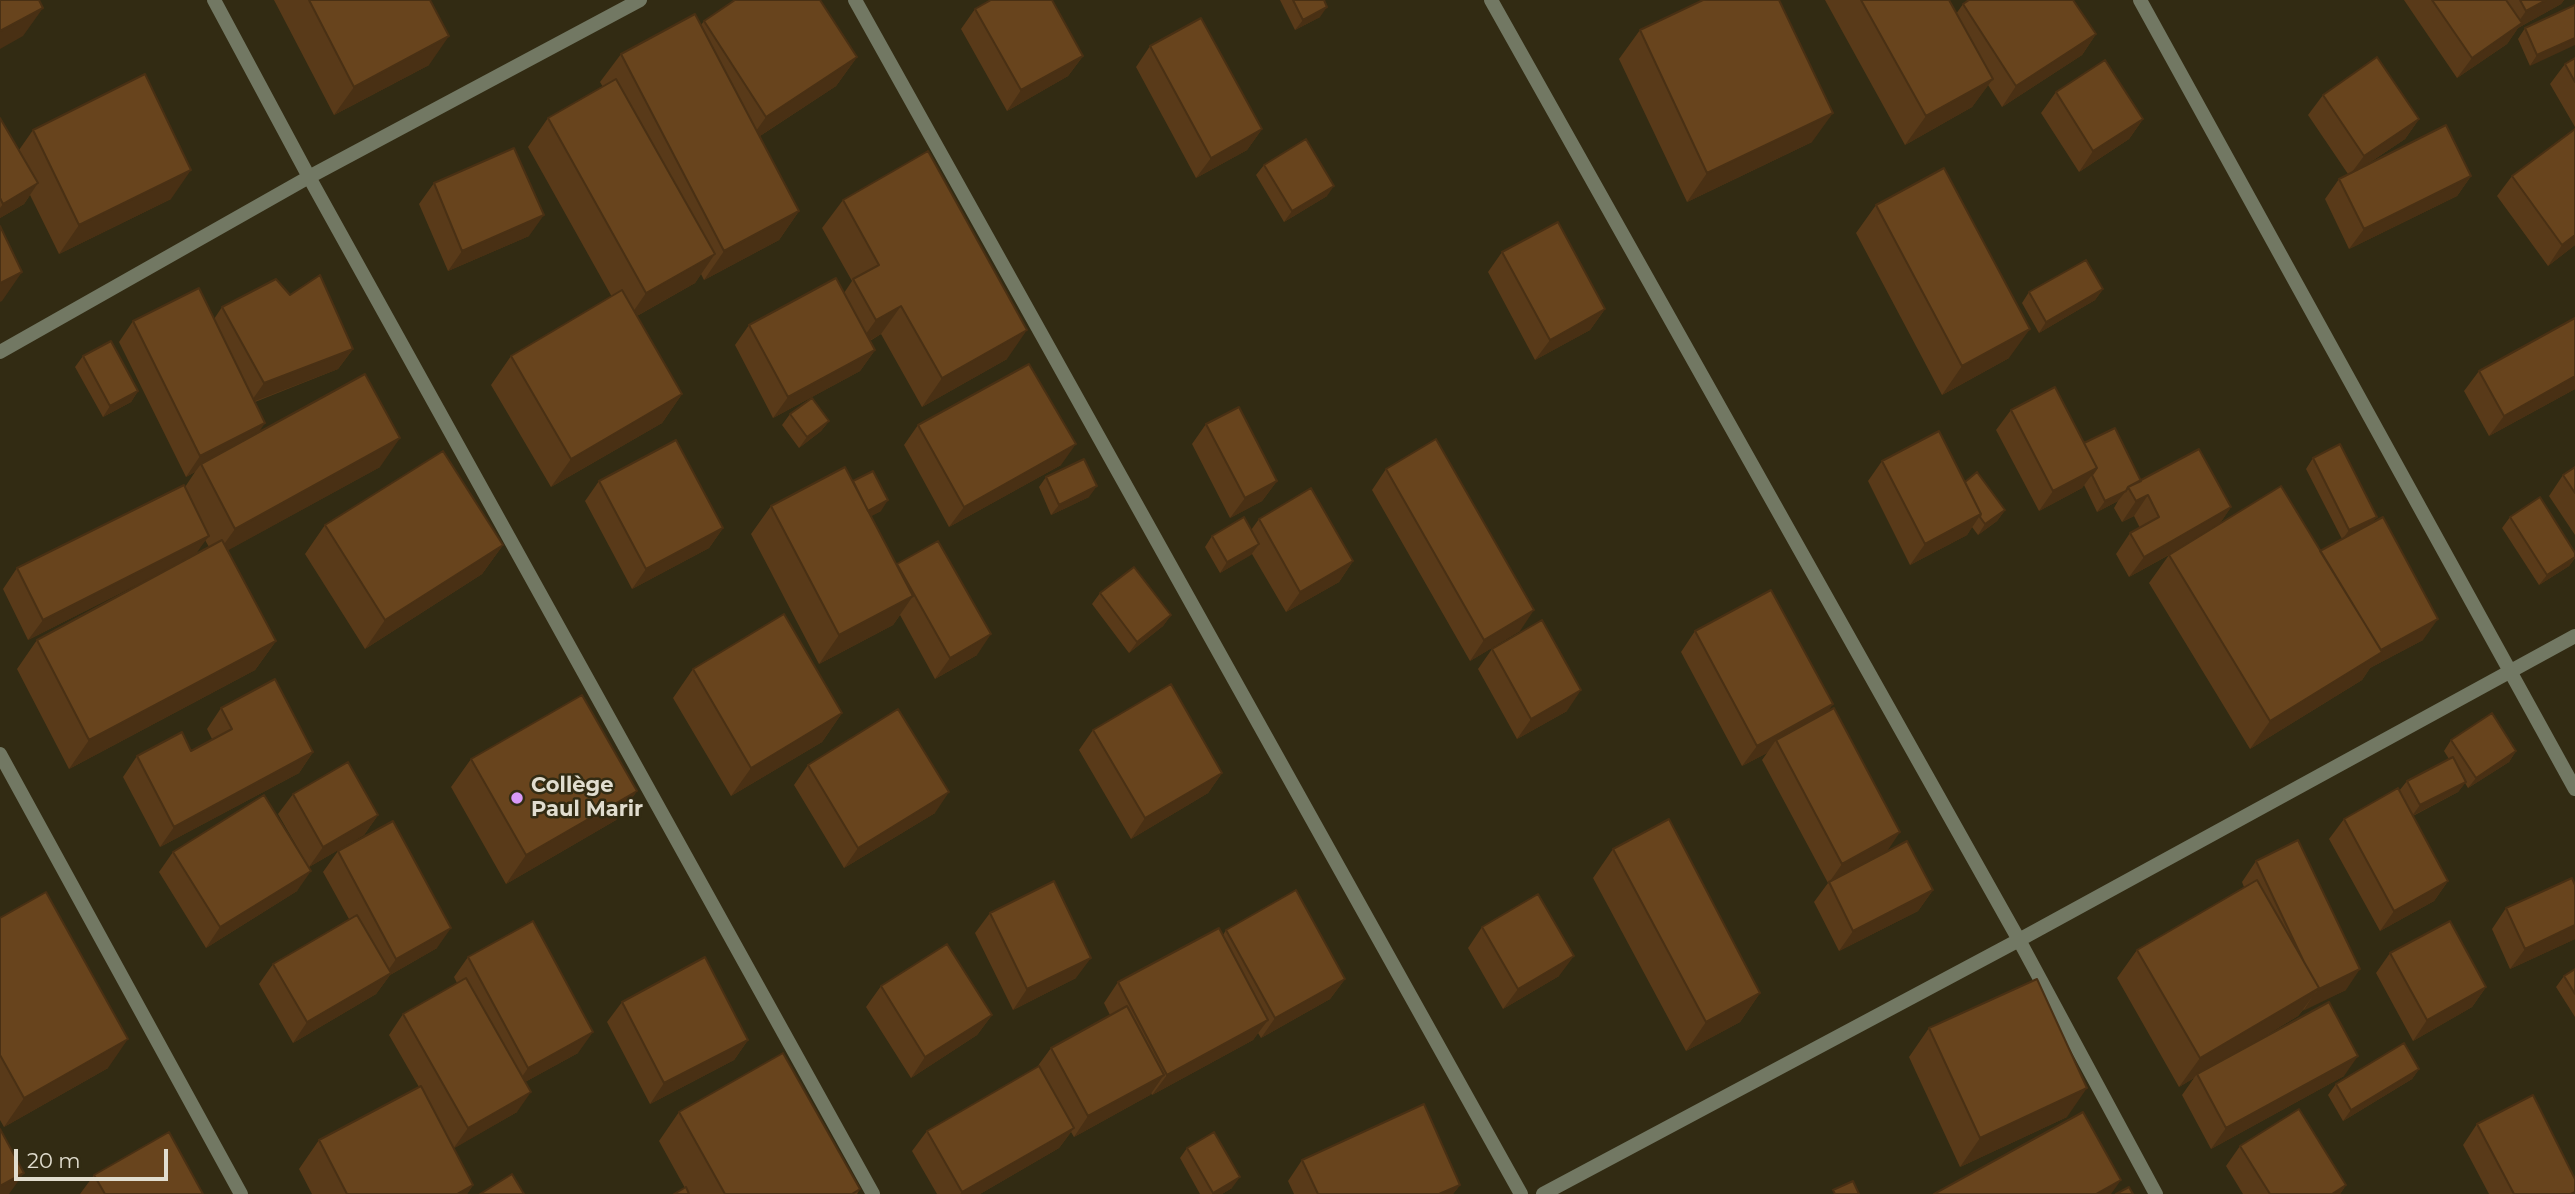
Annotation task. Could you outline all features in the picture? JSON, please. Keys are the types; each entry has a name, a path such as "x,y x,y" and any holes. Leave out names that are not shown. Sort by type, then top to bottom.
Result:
{"street":[{"path":"214,0 309,177 873,1194"},
{"path":"0,352 309,177 640,0"},
{"path":"855,0 1521,1194"},
{"path":"1491,0 2019,940 2156,1194"},
{"path":"2140,0 2575,789"},
{"path":"1544,1194 2019,940 2575,636"},
{"path":"0,754 241,1194"}],"building":[{"path":"0,0 39,0 43,8 0,31"},
{"path":"309,0 430,0 449,36 354,87"},
{"path":"735,0 820,0 857,57 766,117 704,21"},
{"path":"991,0 1052,0 1083,56 1021,90 975,9"},
{"path":"1293,0 1324,0 1327,7 1303,20"},
{"path":"1703,0 1779,0 1833,113 1707,173 1640,30"},
{"path":"1861,0 1949,0 1993,79 1926,116"},
{"path":"1969,0 2073,0 2096,34 2016,86 1963,4"},
{"path":"2432,0 2506,0 2522,23 2472,58"},
{"path":"2520,0 2546,0 2526,11"},
{"path":"2575,5 2575,38 2537,55 2525,28"},
{"path":"695,14 799,211 724,251 621,54"},
{"path":"1201,18 1262,129 1211,158 1150,46"},
{"path":"2377,57 2419,119 2364,156 2323,95"},
{"path":"2575,58 2575,82 2565,64"},
{"path":"2105,60 2143,119 2093,151 2056,92"},
{"path":"145,74 191,170 79,225 33,130"},
{"path":"616,79 715,254 646,293 548,118"},
{"path":"0,118 38,183 3,204 0,198"},
{"path":"2446,125 2471,176 2364,229 2339,179"},
{"path":"2575,129 2575,235 2562,245 2512,176"},
{"path":"1306,139 1334,186 1292,211 1264,165"},
{"path":"514,148 544,215 462,251 434,183"},
{"path":"928,151 1027,330 942,378 901,306 876,320 853,279 879,265 843,200"},
{"path":"1944,168 2030,329 1962,366 1876,205"},
{"path":"1558,222 1605,309 1550,340 1502,252"},
{"path":"0,226 22,272 0,283"},
{"path":"2086,260 2103,289 2046,322 2029,292"},
{"path":"320,275 353,349 264,383 222,307 276,279 290,295"},
{"path":"836,278 875,350 788,397 749,325"},
{"path":"199,288 265,423 200,456 133,321"},
{"path":"622,290 682,394 571,459 511,356"},
{"path":"2575,318 2575,376 2504,416 2479,371"},
{"path":"111,341 138,391 110,406 83,356"},
{"path":"1029,364 1076,444 964,507 918,425"},
{"path":"365,374 400,438 235,529 201,464"},
{"path":"2055,387 2097,468 2053,491 2011,410"},
{"path":"812,398 829,421 807,437 790,414"},
{"path":"1239,407 1277,481 1245,498 1206,424"},
{"path":"2115,428 2141,481 2105,501 2092,475 2097,468 2084,443"},
{"path":"1939,431 1981,514 1925,544 1882,461"},
{"path":"1436,439 1534,610 1484,640 1386,469"},
{"path":"676,440 723,528 646,569 599,481"},
{"path":"2340,444 2377,517 2349,530 2313,458"},
{"path":"2199,449 2231,507 2144,557 2130,533 2159,517 2148,495 2136,501 2128,487"},
{"path":"443,451 503,545 385,620 325,525"},
{"path":"1084,459 1097,486 1059,505 1046,477"},
{"path":"845,467 913,596 839,635 771,506"},
{"path":"2575,467 2575,493 2563,475"},
{"path":"873,471 888,500 868,511 853,481"},
{"path":"1977,472 2005,510 1985,524 1965,482"},
{"path":"184,485 209,536 43,620 17,568"},
{"path":"2281,486 2382,652 2270,721 2169,555"},
{"path":"1311,488 1353,561 1300,592 1259,519"},
{"path":"2540,497 2575,553 2575,557 2547,575 2510,517"},
{"path":"1244,517 1259,544 1227,562 1212,536"},
{"path":"2383,517 2438,619 2381,650 2320,551"},
{"path":"222,540 276,641 89,740 37,640"},
{"path":"938,541 991,634 950,658 897,564"},
{"path":"1134,567 1171,615 1137,642 1100,593"},
{"path":"1771,590 1833,704 1757,746 1695,631"},
{"path":"784,614 842,713 751,768 693,669"},
{"path":"1542,620 1581,690 1531,719 1492,649"},
{"path":"275,679 313,752 174,827 137,756 182,732 191,751 232,729 221,708"},
{"path":"1171,684 1222,773 1145,818 1093,730"},
{"path":"582,695 637,791 526,855 471,759"},
{"path":"1834,708 1900,832 1842,864 1776,740"},
{"path":"898,709 949,792 858,848 808,765"},
{"path":"2492,713 2516,751 2476,778 2451,740"},
{"path":"2453,757 2466,782 2420,805 2407,781"},
{"path":"348,762 378,815 323,847 293,794"},
{"path":"2398,788 2448,881 2394,911 2344,819"},
{"path":"264,795 311,871 220,927 173,852"},
{"path":"1669,819 1760,993 1706,1022 1613,849"},
{"path":"393,821 451,928 396,959 338,851"},
{"path":"2298,840 2360,969 2317,990 2319,988 2256,861"},
{"path":"1907,841 1933,890 1853,931 1829,882"},
{"path":"2572,878 2575,885 2575,925 2525,949 2506,908"},
{"path":"2257,880 2319,988 2200,1058 2137,950"},
{"path":"1054,881 1091,958 1027,989 990,913"},
{"path":"1296,890 1345,979 1275,1018 1226,930"},
{"path":"46,892 128,1039 24,1098 0,1055 0,918"},
{"path":"1538,894 1574,956 1518,989 1482,927"},
{"path":"357,915 391,973 307,1022 273,964"},
{"path":"533,921 593,1032 528,1068 468,957"},
{"path":"2450,921 2486,987 2427,1020 2390,953"},
{"path":"1219,928 1268,1020 1167,1075 1118,982"},
{"path":"947,944 992,1015 925,1057 881,986"},
{"path":"705,957 748,1040 664,1083 622,1002"},
{"path":"2575,969 2575,994 2564,976"},
{"path":"466,978 531,1092 468,1128 403,1014"},
{"path":"2037,979 2087,1088 1980,1138 1929,1028"},
{"path":"2329,1002 2358,1056 2226,1128 2197,1074"},
{"path":"1127,1006 1164,1075 1088,1116 1051,1048"},
{"path":"2404,1043 2419,1069 2351,1110 2336,1084"},
{"path":"783,1053 860,1189 852,1194 725,1194 679,1112"},
{"path":"1039,1066 1074,1128 962,1192 927,1131"},
{"path":"421,1086 473,1185 457,1194 347,1194 319,1140"},
{"path":"2533,1095 2575,1179 2575,1192 2571,1194 2514,1194 2477,1124"},
{"path":"1424,1104 1460,1185 1439,1194 1318,1194 1302,1160"},
{"path":"2299,1109 2346,1185 2332,1194 2270,1194 2240,1146"},
{"path":"2083,1112 2121,1180 2096,1194 1934,1194"},
{"path":"0,1129 24,1173 0,1186"},
{"path":"169,1132 203,1194 105,1194 94,1175"},
{"path":"1214,1132 1240,1177 1213,1193 1187,1148"},
{"path":"512,1174 524,1194 480,1194"},
{"path":"1853,1181 1859,1194 1835,1194 1833,1190"},
{"path":"686,1187 689,1194 674,1194"},
{"path":"2129,1187 2133,1194 2116,1194"}],"place":[{"name":"Collège Paul Marir","path":"517,798"}]}
